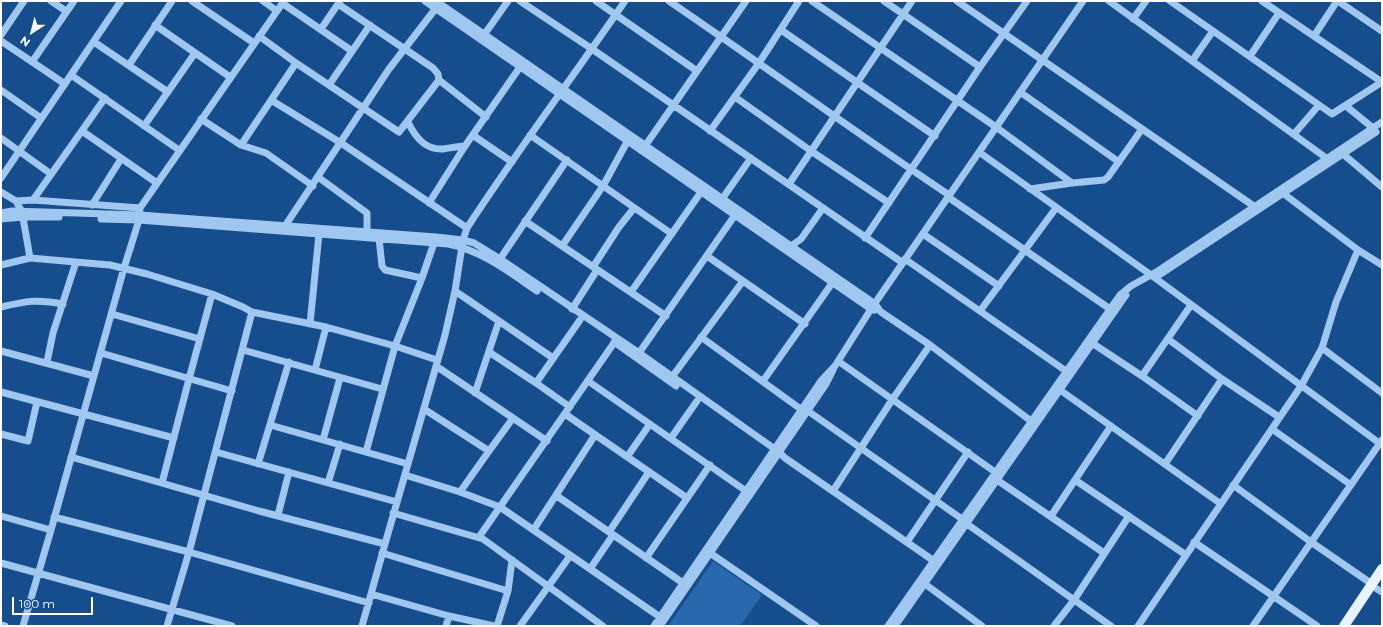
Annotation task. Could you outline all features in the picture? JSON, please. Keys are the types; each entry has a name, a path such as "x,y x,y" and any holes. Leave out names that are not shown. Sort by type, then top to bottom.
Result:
{"main road":[{"path":"1352,626 1378,587 1382,569"},
{"path":"1344,626 1378,587"}],"street":[{"path":"1,35 24,1"},
{"path":"51,1 66,11"},
{"path":"32,62 74,1"},
{"path":"1,178 94,42 120,1"},
{"path":"129,65 172,1"},
{"path":"192,1 254,43"},
{"path":"263,1 277,11"},
{"path":"424,1 436,5 484,35 628,142 735,215 745,218 791,246 827,274 833,282 873,306"},
{"path":"484,35 508,1"},
{"path":"520,1 789,184 865,238 904,261 980,311 1066,372"},
{"path":"596,1 697,71"},
{"path":"362,626 437,363 455,291 467,228 530,135 625,1"},
{"path":"669,1 1110,309"},
{"path":"710,131 759,63 799,1"},
{"path":"812,1 996,127 1072,183"},
{"path":"884,1 980,67"},
{"path":"789,184 833,116 912,1"},
{"path":"957,1 1257,208"},
{"path":"865,238 980,67 1027,1"},
{"path":"660,626 805,410 826,374 836,363 873,306 1083,1"},
{"path":"1109,1 1329,160"},
{"path":"1133,19 1146,1"},
{"path":"1170,1 1332,114 1382,82 1262,1"},
{"path":"1314,36 1338,1 1382,31"},
{"path":"23,626 140,214 157,183 283,2 352,51"},
{"path":"321,29 339,2 433,68 438,74 439,80 486,117"},
{"path":"645,146 744,2"},
{"path":"285,226 313,186 389,69 436,5"},
{"path":"436,5 520,68 561,92 645,146 722,199 745,218 930,345 1031,421"},
{"path":"1250,56 1278,13"},
{"path":"155,25 230,78"},
{"path":"329,85 370,25"},
{"path":"781,30 935,136"},
{"path":"1192,61 1213,31"},
{"path":"259,36 398,132 408,122 439,80"},
{"path":"1,41 65,84"},
{"path":"94,42 168,92"},
{"path":"144,126 195,53"},
{"path":"241,145 296,63"},
{"path":"429,203 520,68"},
{"path":"71,75 179,150"},
{"path":"1,90 41,118"},
{"path":"1020,92 1119,162"},
{"path":"735,97 889,203"},
{"path":"33,200 105,98"},
{"path":"271,100 341,143 467,228"},
{"path":"1294,134 1319,105"},
{"path":"1346,106 1373,128"},
{"path":"201,119 241,145 266,153 313,186"},
{"path":"408,122 417,138 430,147 442,149 466,146"},
{"path":"1257,208 1284,194 1382,122"},
{"path":"888,626 934,561 997,480 1128,293 1329,160 1343,154 1382,128"},
{"path":"1030,189 1104,180 1108,177 1142,129"},
{"path":"82,131 157,183"},
{"path":"530,135 672,234"},
{"path":"474,136 512,162"},
{"path":"1,138 52,174"},
{"path":"562,246 603,186 628,142"},
{"path":"979,152 1381,443 1253,626"},
{"path":"1343,154 1382,187"},
{"path":"722,199 751,158"},
{"path":"92,205 121,159"},
{"path":"500,259 567,160"},
{"path":"318,177 367,213 367,232"},
{"path":"1,192 16,201 23,214 30,258"},
{"path":"631,292 701,192"},
{"path":"1284,194 1358,250 1382,266"},
{"path":"16,201 33,200 92,205 140,214 319,234 435,240"},
{"path":"572,309 619,227 634,208"},
{"path":"791,246 801,239 823,208"},
{"path":"980,311 1056,208"},
{"path":"1,213 12,211 23,214"},
{"path":"1,219 23,214 140,214 367,232 474,244 500,259 572,309 697,401 785,458 934,561"},
{"path":"639,353 735,215"},
{"path":"525,221 666,316"},
{"path":"310,324 319,234"},
{"path":"923,234 999,286"},
{"path":"379,238 382,266 386,270 422,278"},
{"path":"366,452 395,346 422,278 435,240"},
{"path":"463,243 580,320 639,353 776,452"},
{"path":"1138,626 1301,386 1322,348 1336,302 1358,250"},
{"path":"707,256 805,324"},
{"path":"1,266 30,258 110,265 147,274 212,294 252,312 326,327 395,346 437,363 475,393 547,441"},
{"path":"47,362 53,333 76,262"},
{"path":"895,626 925,584 995,472 1110,309 1126,290 1136,283 1153,277"},
{"path":"672,377 743,281"},
{"path":"763,381 805,324 833,282"},
{"path":"455,291 553,358"},
{"path":"162,483 212,294"},
{"path":"1,307 37,300 63,304"},
{"path":"1142,376 1191,305"},
{"path":"167,626 189,552 252,312"},
{"path":"112,314 200,339"},
{"path":"536,382 580,320"},
{"path":"475,393 499,321"},
{"path":"315,370 326,327"},
{"path":"701,337 965,521 1111,626"},
{"path":"1168,339 1222,379 1279,417"},
{"path":"479,537 616,341"},
{"path":"1092,343 1198,416"},
{"path":"833,491 892,400 930,345"},
{"path":"1322,348 1382,393"},
{"path":"243,350 382,389"},
{"path":"1,351 47,362 94,376"},
{"path":"489,352 536,382 570,407"},
{"path":"101,353 232,391"},
{"path":"258,464 289,362"},
{"path":"836,363 968,452 995,472"},
{"path":"323,440 340,378"},
{"path":"1165,464 1222,379"},
{"path":"588,381 746,491"},
{"path":"1060,390 1221,504"},
{"path":"1,392 174,438"},
{"path":"671,438 697,401"},
{"path":"1,434 28,441 37,402"},
{"path":"424,409 489,451"},
{"path":"565,414 687,498"},
{"path":"460,492 513,418"},
{"path":"627,457 650,424"},
{"path":"270,425 408,464"},
{"path":"1051,516 1111,426"},
{"path":"1272,429 1351,485"},
{"path":"534,529 557,496 595,435"},
{"path":"328,483 340,444"},
{"path":"216,452 397,502"},
{"path":"654,626 746,491 776,452"},
{"path":"907,542 968,452"},
{"path":"71,457 385,544"},
{"path":"646,558 710,465"},
{"path":"278,515 289,472"},
{"path":"590,569 649,472"},
{"path":"405,475 460,492 500,507 660,617"},
{"path":"997,480 1104,553"},
{"path":"1075,480 1186,555"},
{"path":"1234,485 1311,542 1378,587"},
{"path":"557,496 683,583"},
{"path":"393,513 479,537 603,626"},
{"path":"1,516 51,530"},
{"path":"1054,626 1074,600 1129,516"},
{"path":"54,517 189,552 369,603"},
{"path":"1194,542 1317,626"},
{"path":"710,553 816,626"},
{"path":"382,554 508,591"},
{"path":"524,625 570,556"},
{"path":"371,594 449,616 495,626 508,591 512,560"},
{"path":"1,563 232,626"},
{"path":"925,584 979,625"},
{"path":"446,626 449,616"},
{"path":"1,625 5,626"}],"shaded area":[{"path":"713,561 762,595 740,626 668,626"}]}
